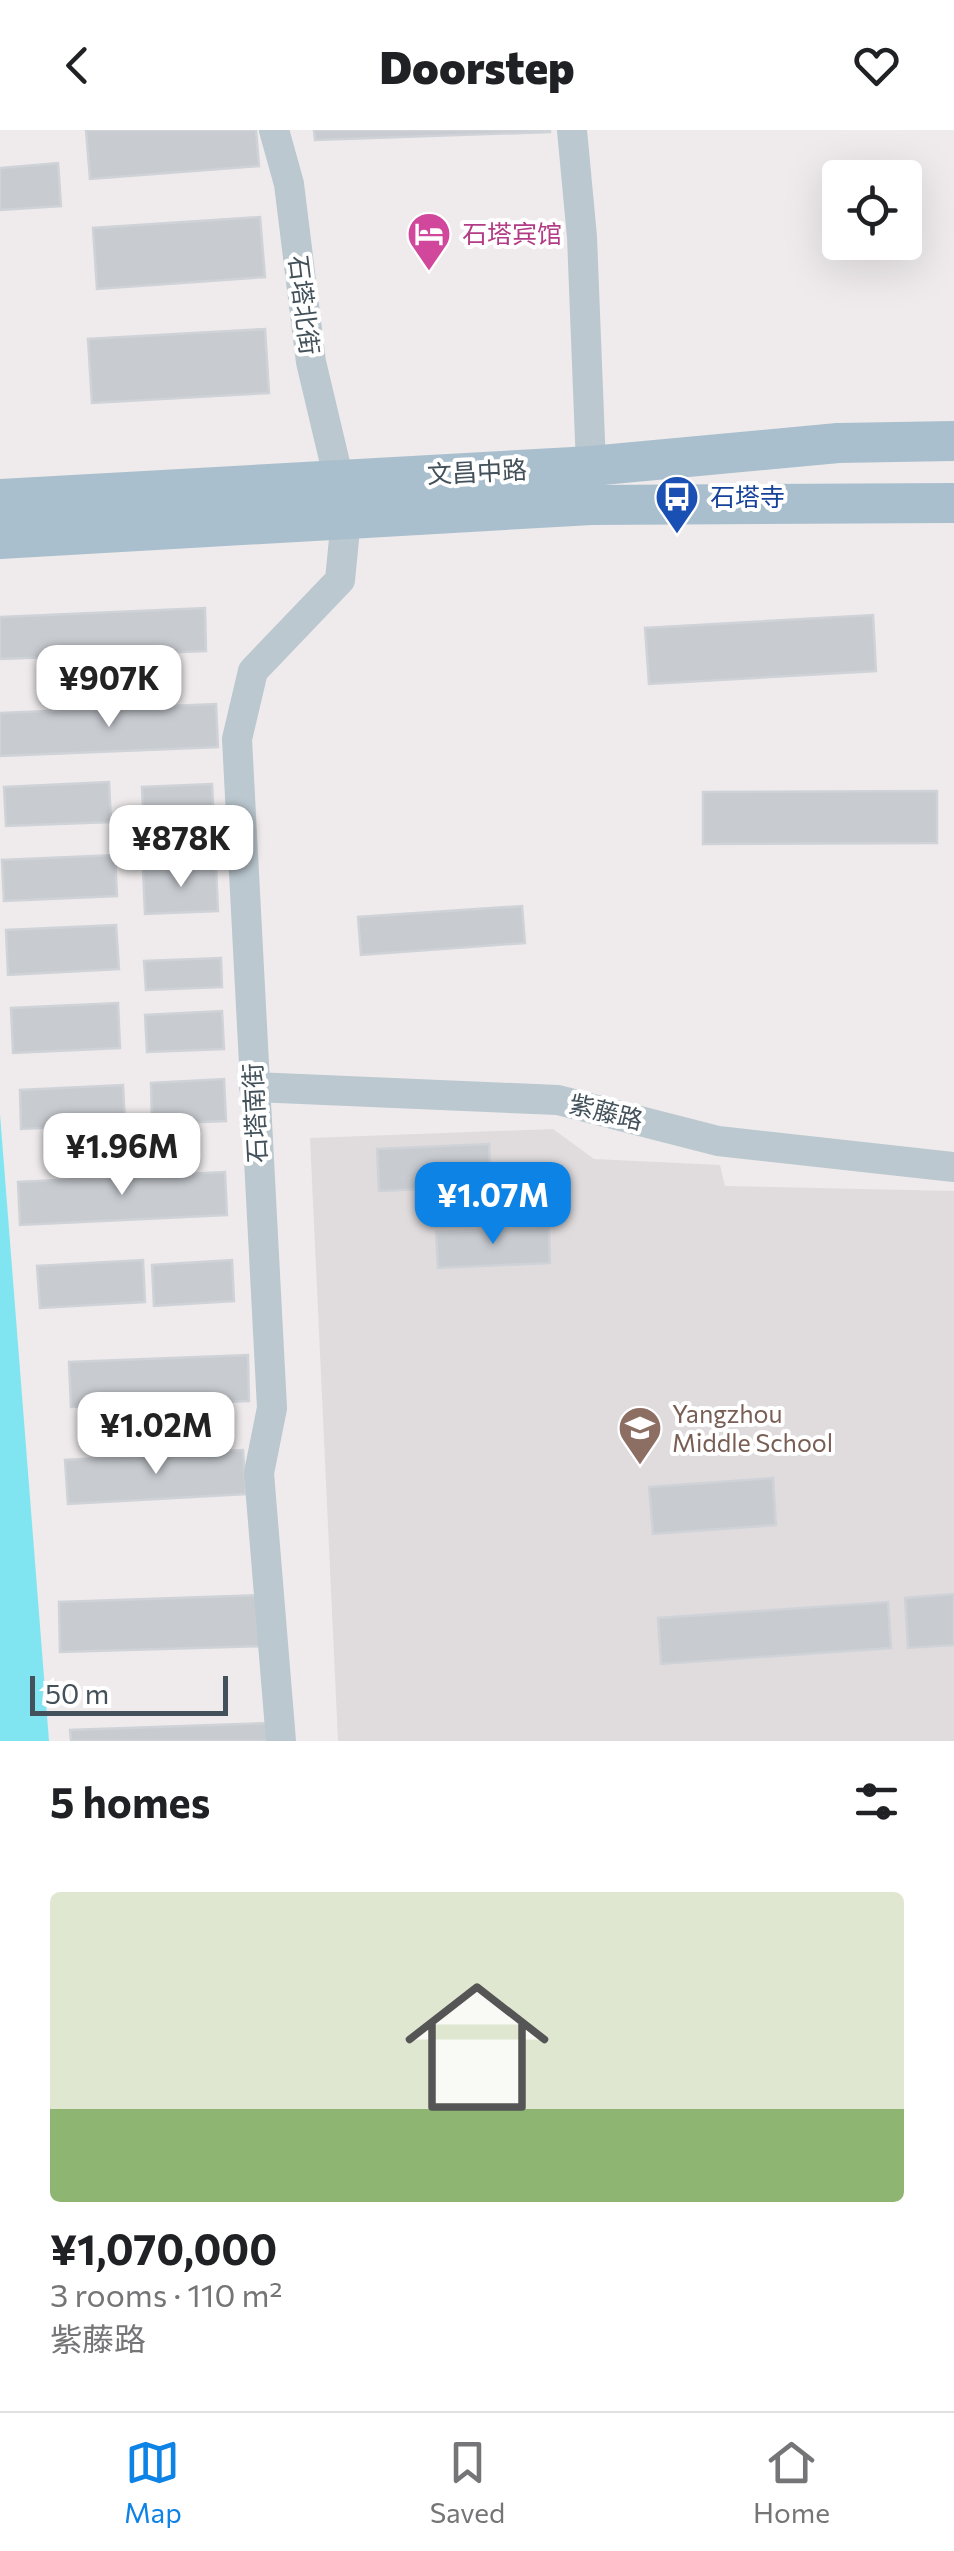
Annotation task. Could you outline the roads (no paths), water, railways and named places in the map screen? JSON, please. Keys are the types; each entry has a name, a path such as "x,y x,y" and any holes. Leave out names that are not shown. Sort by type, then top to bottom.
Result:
{"main road":[{"name":"文昌中路","path":"0,498 590,466 838,442 954,442"},
{"name":"文昌中路","path":"0,540 591,505 954,503"}],"street":[{"name":"石塔北街","path":"274,130 289,184 311,362 339,480"},
{"path":"572,130 582,237 590,466"},
{"name":"石塔南街","path":"281,1741 258,1474 272,1408 237,739 253,670 340,580 346,519"},
{"name":"紫藤路","path":"254,1087 558,1100 718,1141 954,1166"}],"water":[{"path":"0,1114 49,1741 0,1741"}],"place":[{"name":"石塔宾馆","path":"429,272"},
{"name":"石塔寺","path":"677,535"},
{"name":"Yangzhou Middle School","path":"640,1466"}]}
